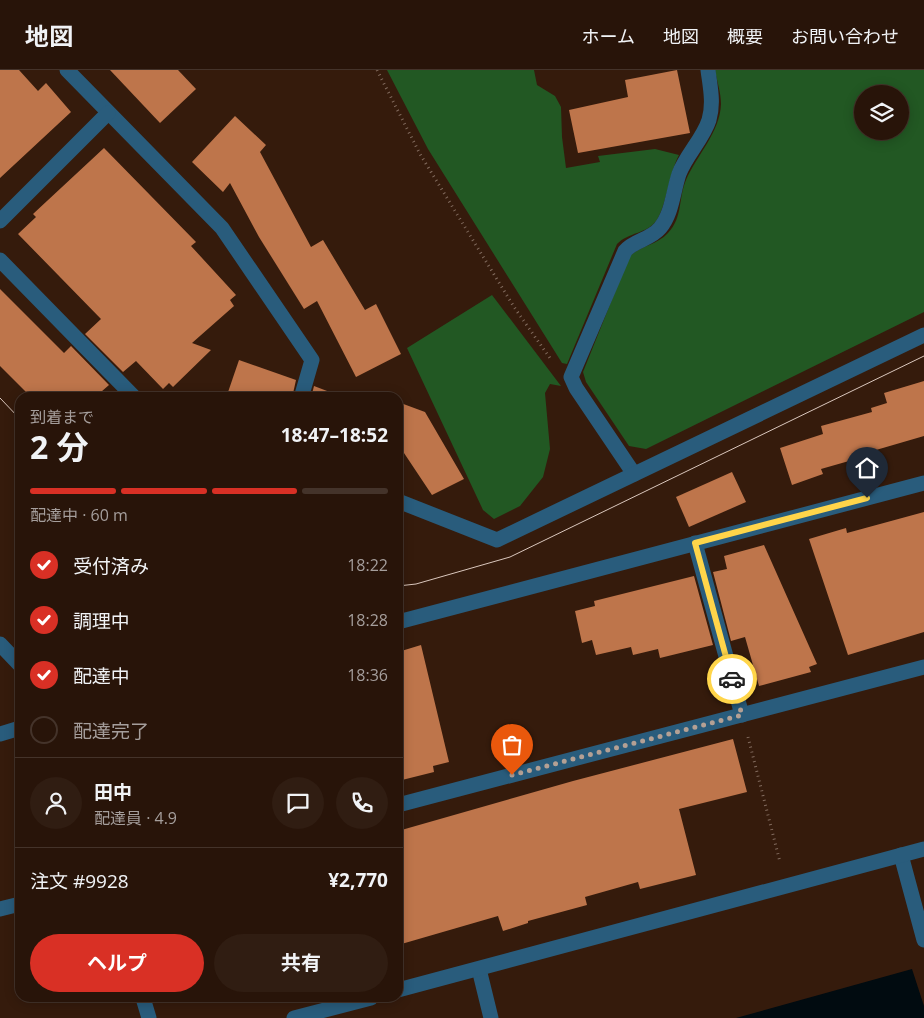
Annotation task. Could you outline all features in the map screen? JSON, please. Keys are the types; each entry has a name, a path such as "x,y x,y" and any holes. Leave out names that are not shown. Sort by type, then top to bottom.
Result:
{"street":[{"path":"67,70 222,228 312,360 303,392"},
{"path":"634,474 576,388 571,377 624,251 629,246 651,236 661,227 668,214 679,173 709,120 712,100 708,70"},
{"path":"0,222 108,112"},
{"path":"0,260 129,392"},
{"path":"403,503 497,540 924,335"},
{"path":"403,621 924,483"},
{"path":"695,543 742,715"},
{"path":"0,644 15,660"},
{"path":"403,803 924,667"},
{"path":"0,734 15,730"},
{"path":"403,989 924,849"},
{"path":"901,855 924,940"},
{"path":"0,909 15,905"},
{"path":"478,969 491,1018"},
{"path":"144,1002 149,1018"},
{"path":"294,1018 356,1002"}],"path":[{"path":"377,70 420,154 514,307 559,371 571,377"},
{"path":"742,715 782,869"}],"green space":[{"path":"387,70 534,70 537,85 555,96 561,107 566,168 600,162 598,156 655,149 679,155 656,221 617,244 567,364 562,363 428,149"},
{"path":"715,70 924,70 924,312 646,449 629,446 586,382 583,372 629,257 638,250 664,237 676,221 686,180 717,124 721,104"},
{"path":"492,295 561,386 550,384 545,393 550,449 543,477 520,506 494,519 483,510 407,348"}],"shaded area":[{"path":"912,969 924,1006 924,1018 736,1018"}],"building":[{"path":"0,70 19,70 38,91 46,83 71,112 0,178"},
{"path":"110,70 178,70 196,89 160,123"},
{"path":"677,70 690,133 578,153 569,110 628,97 625,80"},
{"path":"235,116 266,145 260,152 311,247 323,240 365,310 376,304 401,354 356,377 317,301 304,309 259,237 230,183 223,192 192,162"},
{"path":"104,148 196,242 191,246 236,295 230,300 234,306 192,343 211,350 173,387 169,383 163,389 136,361 123,372 85,334 101,319 18,234 36,217 33,214"},
{"path":"0,289 64,353 71,346 109,385 101,392 26,392 0,366"},
{"path":"239,360 296,380 293,392 228,392"},
{"path":"924,381 924,436 876,450 877,453 821,469 823,474 792,485 780,448 823,434 821,426 872,412 871,408 887,403 884,393"},
{"path":"314,386 330,392 312,392"},
{"path":"403,404 425,412 464,479 432,495 404,453"},
{"path":"732,472 746,502 689,527 676,497"},
{"path":"924,512 924,632 848,655 809,539 846,528 847,533"},
{"path":"764,545 817,664 809,667 811,672 759,686 745,637 731,641 713,572 727,569 724,556"},
{"path":"694,576 713,645 660,658 658,649 633,655 631,647 596,655 592,640 582,643 575,611 595,606 594,601"},
{"path":"421,645 449,762 433,766 434,772 403,780 403,650"},
{"path":"733,739 747,792 679,809 696,875 640,889 638,882 585,897 587,905 528,921 528,923 503,931 498,916 403,944 403,830 573,781"}],"tram line":[{"path":"403,585 416,584 510,557 924,356"},
{"path":"0,398 15,414"}],"way so far":[{"path":"512,775 742,715 732,679"}],"route":[{"path":"732,679 695,543 867,498"}]}
